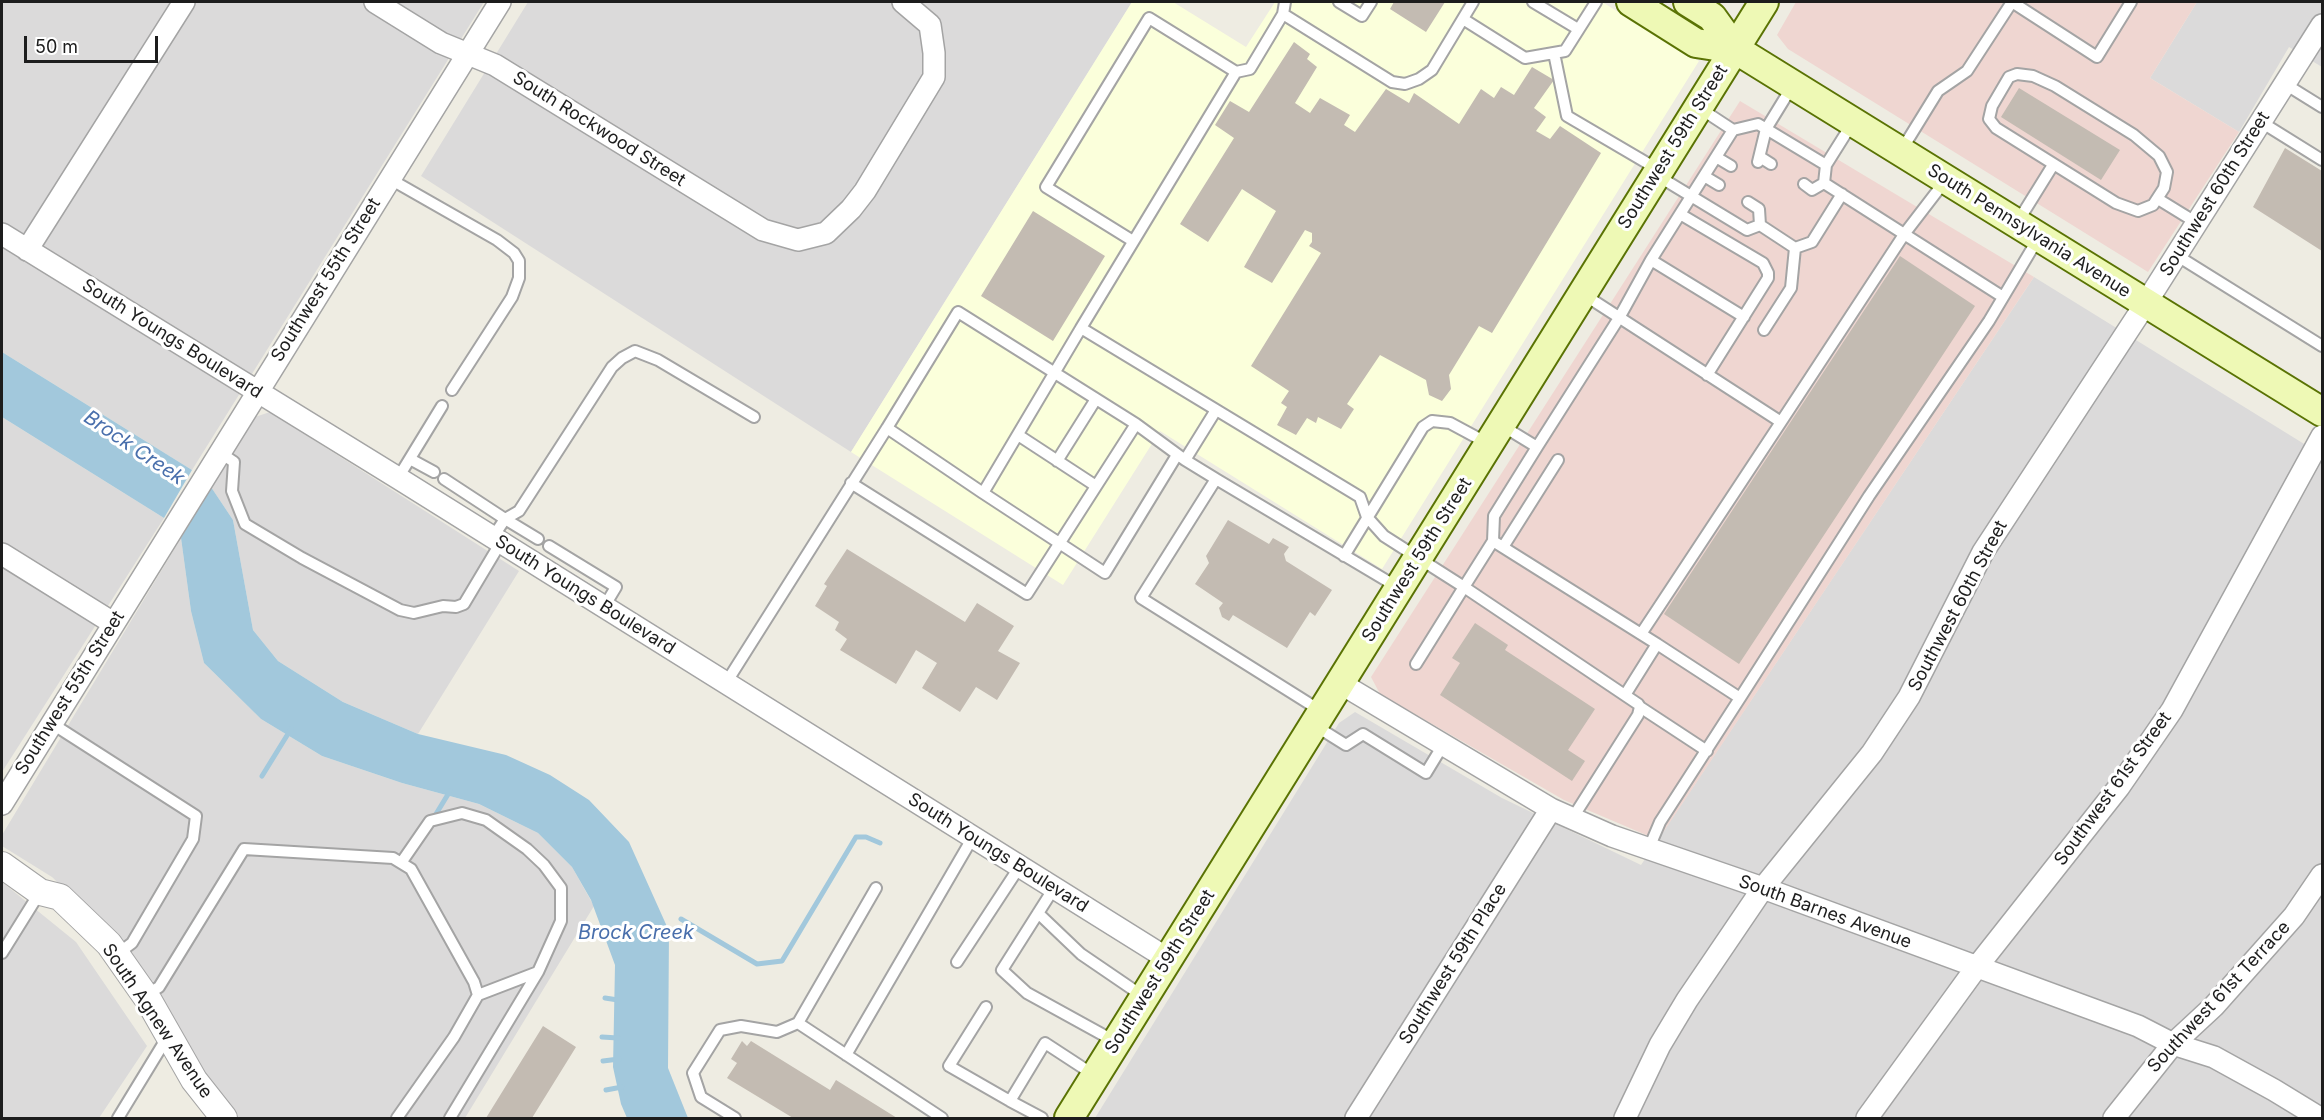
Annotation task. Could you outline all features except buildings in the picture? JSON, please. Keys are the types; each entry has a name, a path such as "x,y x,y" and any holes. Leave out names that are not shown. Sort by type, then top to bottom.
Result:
{"main road":[{"name":"South Pennsylvania Avenue","path":"1631,2 1696,43 1735,48"},
{"name":"South Pennsylvania Avenue","path":"1688,2 1712,16 1735,48 2322,412"},
{"name":"Southwest 59th Street","path":"1069,1119 1764,2"}],"street":[{"path":"27,250 184,2"},
{"name":"South Rockwood Street","path":"375,2 441,43 495,65 763,230 798,240 826,233 851,209 865,191 934,77 934,53 930,25 903,2"},
{"name":"Southwest 55th Street","path":"2,804 500,2"},
{"name":"Southwest 60th Street","path":"1625,1119 1660,1045 1687,1000 1763,888 1872,753 1909,697 1983,552 2146,303 2322,25"},
{"name":"South Youngs Boulevard","path":"2,234 398,478 1168,959"},
{"name":"Southwest 61st Street","path":"1867,1119 1976,968 2119,787 2172,710 2322,436"},
{"path":"2,554 113,623"},
{"name":"South Barnes Avenue","path":"1340,683 1551,809 1572,819 2138,1026 2173,1044 2214,1057 2274,1090 2320,1119"},
{"name":"Southwest 59th Place","path":"1356,1119 1551,809"},
{"name":"South Agnew Avenue","path":"2,865 40,892 60,897 109,944 145,996 194,1080 224,1119"},
{"name":"Southwest 61st Terrace","path":"2114,1119 2173,1044 2214,1006 2294,916 2322,875"}],"lane":[{"path":"1133,241 1046,187 1149,18 1236,72 1250,69 1283,14 1285,2"},
{"path":"1339,2 1362,16 1371,2"},
{"path":"1283,14 1392,82 1404,84 1419,79 1432,70 1473,2"},
{"path":"1533,2 1578,29"},
{"path":"1463,19 1525,58 1565,51 1596,2"},
{"path":"1901,151 1938,91 1968,71 2012,2 2097,57 2131,2"},
{"path":"1554,53 1568,116 1747,230 1760,225"},
{"path":"983,493 1236,72"},
{"path":"2017,74 2033,76 2055,86 2142,142 2159,156 2167,172 2164,188 2158,199 2153,205 2138,211 2116,203 2053,165 1996,128 1989,119 1992,106 2009,77 2017,74"},
{"path":"2285,84 2322,107"},
{"path":"1771,164 1759,159 1766,129 1794,85"},
{"path":"1698,107 1733,130"},
{"path":"1824,183 1826,165 1854,122"},
{"path":"2261,122 2322,160"},
{"path":"1740,698 1498,544 1494,516 1619,318 1652,260 1733,130 1758,124 1826,165"},
{"path":"1716,156 1731,166"},
{"path":"1649,848 1660,822 1869,495 2003,297 2053,165"},
{"path":"1704,176 1719,185"},
{"path":"390,179 497,240 514,253 519,261 519,278 512,297 452,390"},
{"path":"1641,634 1905,233 1946,180"},
{"path":"1804,184 1812,190 1824,183"},
{"path":"1824,183 2003,297"},
{"path":"1795,248 1812,242 1842,194"},
{"path":"2158,199 2197,223"},
{"path":"1748,202 1759,209 1760,225"},
{"path":"1680,214 1767,267 1768,278 1707,375"},
{"path":"1760,225 1795,248"},
{"path":"1764,330 1791,288 1795,248"},
{"path":"2176,255 2322,346"},
{"path":"1652,260 1744,317"},
{"path":"1582,294 1781,422"},
{"path":"726,683 958,312 1136,424 1215,479 1399,588"},
{"path":"1081,328 1360,497 1367,517 1384,536 1707,750"},
{"path":"219,452 234,462 232,491 245,524 302,558 400,610 414,613 443,606 456,608 464,604 497,540 505,519 519,511 612,367 622,357 635,351 658,360 754,417"},
{"path":"1057,461 1096,399"},
{"path":"398,478 442,406"},
{"path":"887,428 1105,573 1181,457 1216,410"},
{"path":"1344,556 1423,427 1431,421 1450,423 1537,447"},
{"path":"851,483 1027,594 1136,424"},
{"path":"1018,435 1095,486"},
{"path":"410,459 434,472"},
{"path":"1416,664 1464,587 1558,460"},
{"path":"444,479 538,539"},
{"path":"1215,479 1141,598 1318,718 1346,745 1363,734 1426,774 1443,745"},
{"path":"549,546 616,587 604,607"},
{"path":"1625,695 1658,644"},
{"path":"1572,819 1638,715 1640,707"},
{"path":"51,723 196,816 193,839 132,943 116,955"},
{"path":"401,863 429,821 462,813 486,820 527,849 544,865 561,888 561,921 538,972 450,1119"},
{"path":"846,1055 973,837"},
{"path":"145,996 159,987 244,849 393,858 411,869 474,982 478,995"},
{"path":"957,962 1020,866"},
{"path":"735,1119 700,1097 693,1073 720,1030 741,1026 777,1032 798,1023 876,888"},
{"path":"1054,888 1002,970 1027,993 1117,1042"},
{"path":"2,953 40,892"},
{"path":"1038,913 1081,954 1144,997"},
{"path":"397,1119 454,1037 478,995 538,972"},
{"path":"986,1006 949,1066 1042,1119"},
{"path":"798,1023 942,1119"},
{"path":"118,1119 168,1036"},
{"path":"1010,1101 1045,1043 1095,1076"}],"shaded area":[{"path":"2,2 484,2 192,470 2,352"},
{"path":"528,2 1132,2 851,452 421,176"},
{"path":"1132,2 1173,2 1246,47 1275,2 1602,2 1699,61 1382,569 1160,431 1063,585 851,452"},
{"path":"1796,2 2197,2 2150,78 2239,132 2148,272 1788,49 1777,35"},
{"path":"2197,2 2322,2 2322,67 2289,47 2239,132 2150,78"},
{"path":"1740,101 2034,277 1658,840 1564,800 1380,694 1371,677"},
{"path":"2034,277 2322,455 2322,1118 1095,1118 1339,723 1355,712 1502,798 1641,865"},
{"path":"270,412 519,571 418,734 343,702 278,661 253,630 233,520 211,487 255,417"},
{"path":"2,417 164,518 2,772"},
{"path":"181,538 191,611 204,663 261,719 322,756 402,783 479,804 538,833 572,867 594,906 465,1118 237,1118 224,1103 113,936 52,877 2,846 2,835"},
{"path":"2,882 76,942 147,1046 99,1118 2,1118"}],"water":[{"name":"Brock Creek","path":"2,352 192,470 164,518 2,417"},
{"name":"Brock Creek","path":"211,487 233,520 253,630 278,661 343,702 418,734 506,755 550,775 589,800 629,842 669,931 668,1068 688,1118 627,1118 621,1104 613,1067 615,965 591,900 572,867 538,833 479,804 402,783 322,756 261,719 204,663 191,611 181,538"}],"waterway":[{"path":"262,776 291,729"},
{"path":"433,819 450,791"},
{"path":"681,919 757,964 782,961 856,837 866,837 880,843"},
{"path":"605,998 618,1000"},
{"path":"602,1037 618,1038"},
{"path":"603,1061 619,1059"},
{"path":"606,1090 622,1087"}]}
